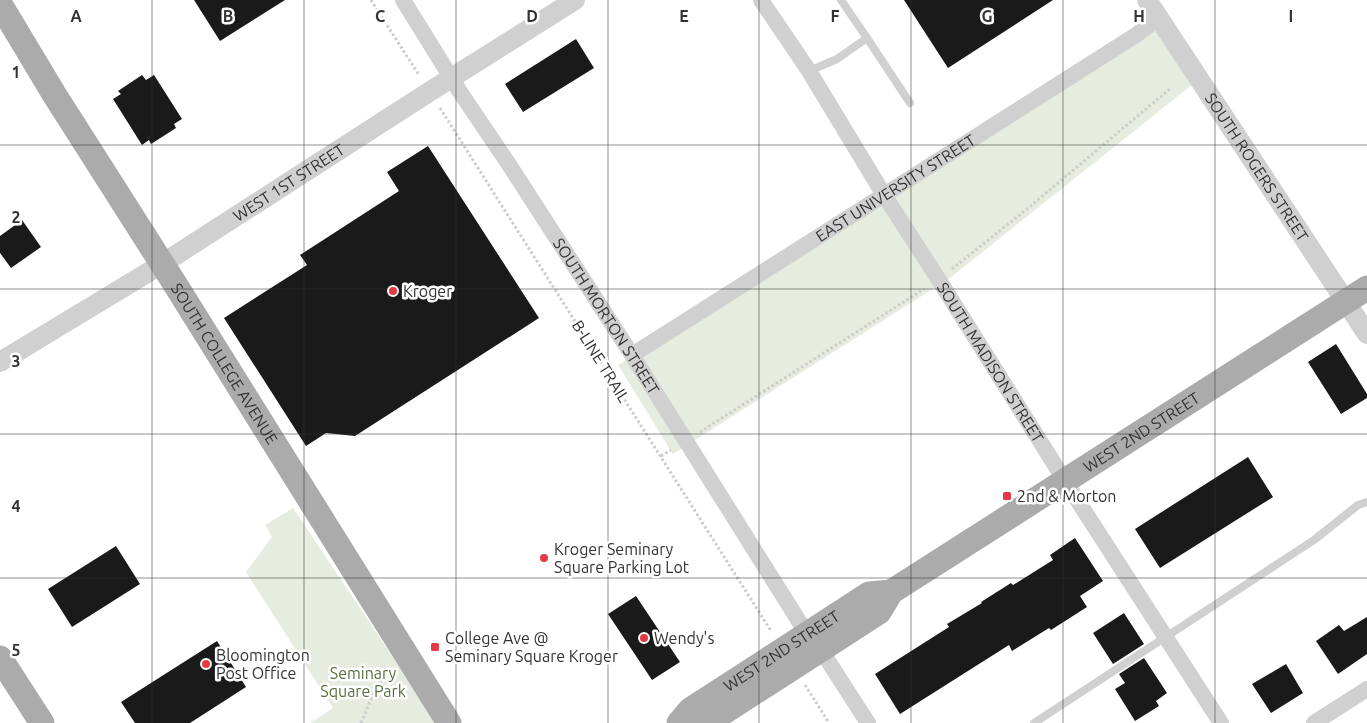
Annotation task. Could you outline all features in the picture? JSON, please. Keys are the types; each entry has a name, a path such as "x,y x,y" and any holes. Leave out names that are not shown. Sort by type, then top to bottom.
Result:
{"main road":[{"name":"SOUTH COLLEGE AVENUE","path":"0,4 54,94 449,723"},
{"name":"WEST 2ND STREET","path":"679,723 690,710 763,675 814,642 870,594 891,592 1367,288"},
{"path":"0,658 42,723"},
{"name":"WEST 2ND STREET","path":"707,723 763,675"}],"street":[{"name":"SOUTH MORTON STREET","path":"403,0 451,78 514,171 814,642 868,723"},
{"name":"WEST 1ST STREET","path":"0,362 162,264 575,0"},
{"name":"SOUTH MADISON STREET","path":"761,0 808,70 884,195 1221,723"},
{"name":"SOUTH ROGERS STREET","path":"1147,0 1367,334"},
{"name":"EAST UNIVERSITY STREET","path":"632,355 1119,46 1159,18"},
{"path":"1314,723 1367,689"}],"lane":[{"path":"841,0 910,103"},
{"path":"808,70 837,60 867,38"},
{"path":"1034,723 1314,540 1358,505 1367,502"}],"path":[{"name":"B-LINE TRAIL","path":"371,0 829,723"},
{"path":"362,723 370,699 382,678 383,672"}],"green space":[{"path":"1153,22 1193,84 950,278 673,454 618,365"},
{"name":"Seminary Square Park","path":"293,508 437,723 310,723 333,708 246,572 272,537 265,525"}],"building":[{"path":"194,0 285,0 220,41"},
{"path":"904,0 1053,0 948,68"},
{"path":"576,39 594,68 523,112 505,84"},
{"path":"142,75 146,80 154,75 182,119 174,124 176,128 151,144 149,140 142,145 113,99 121,94 118,91"},
{"name":"Kroger","path":"428,146 539,318 355,436 326,433 306,446 224,318 307,265 300,255 399,191 387,172"},
{"path":"22,220 41,247 11,268 0,253 0,236"},
{"path":"1336,344 1367,394 1367,398 1341,414 1308,362"},
{"path":"1248,457 1273,497 1160,568 1135,529"},
{"path":"1075,538 1103,581 1080,596 1087,607 1051,630 1049,628 1012,651 1009,645 900,714 875,674 949,627 947,624 981,602 1053,560 1050,555"},
{"path":"116,546 140,584 72,627 48,589"},
{"name":"Wendy's","path":"636,596 680,662 652,680 608,614"},
{"path":"1124,613 1144,644 1113,664 1093,633"},
{"path":"1367,617 1367,654 1338,674 1316,641 1339,625 1344,631"},
{"name":"Bloomington Post Office","path":"217,641 246,687 190,723 135,723 121,702"},
{"path":"1144,658 1167,693 1156,701 1159,706 1135,721 1115,689 1125,683 1119,674"},
{"path":"1286,664 1303,693 1271,713 1252,684"}],"place":[{"name":"Kroger","path":"393,291"},
{"name":"2nd & Morton","path":"1007,496"},
{"name":"Kroger Seminary Square Parking Lot","path":"544,558"},
{"name":"Wendy's","path":"644,638"},
{"name":"College Ave @ Seminary Square Kroger","path":"435,647"},
{"name":"Bloomington Post Office","path":"206,664"}]}
